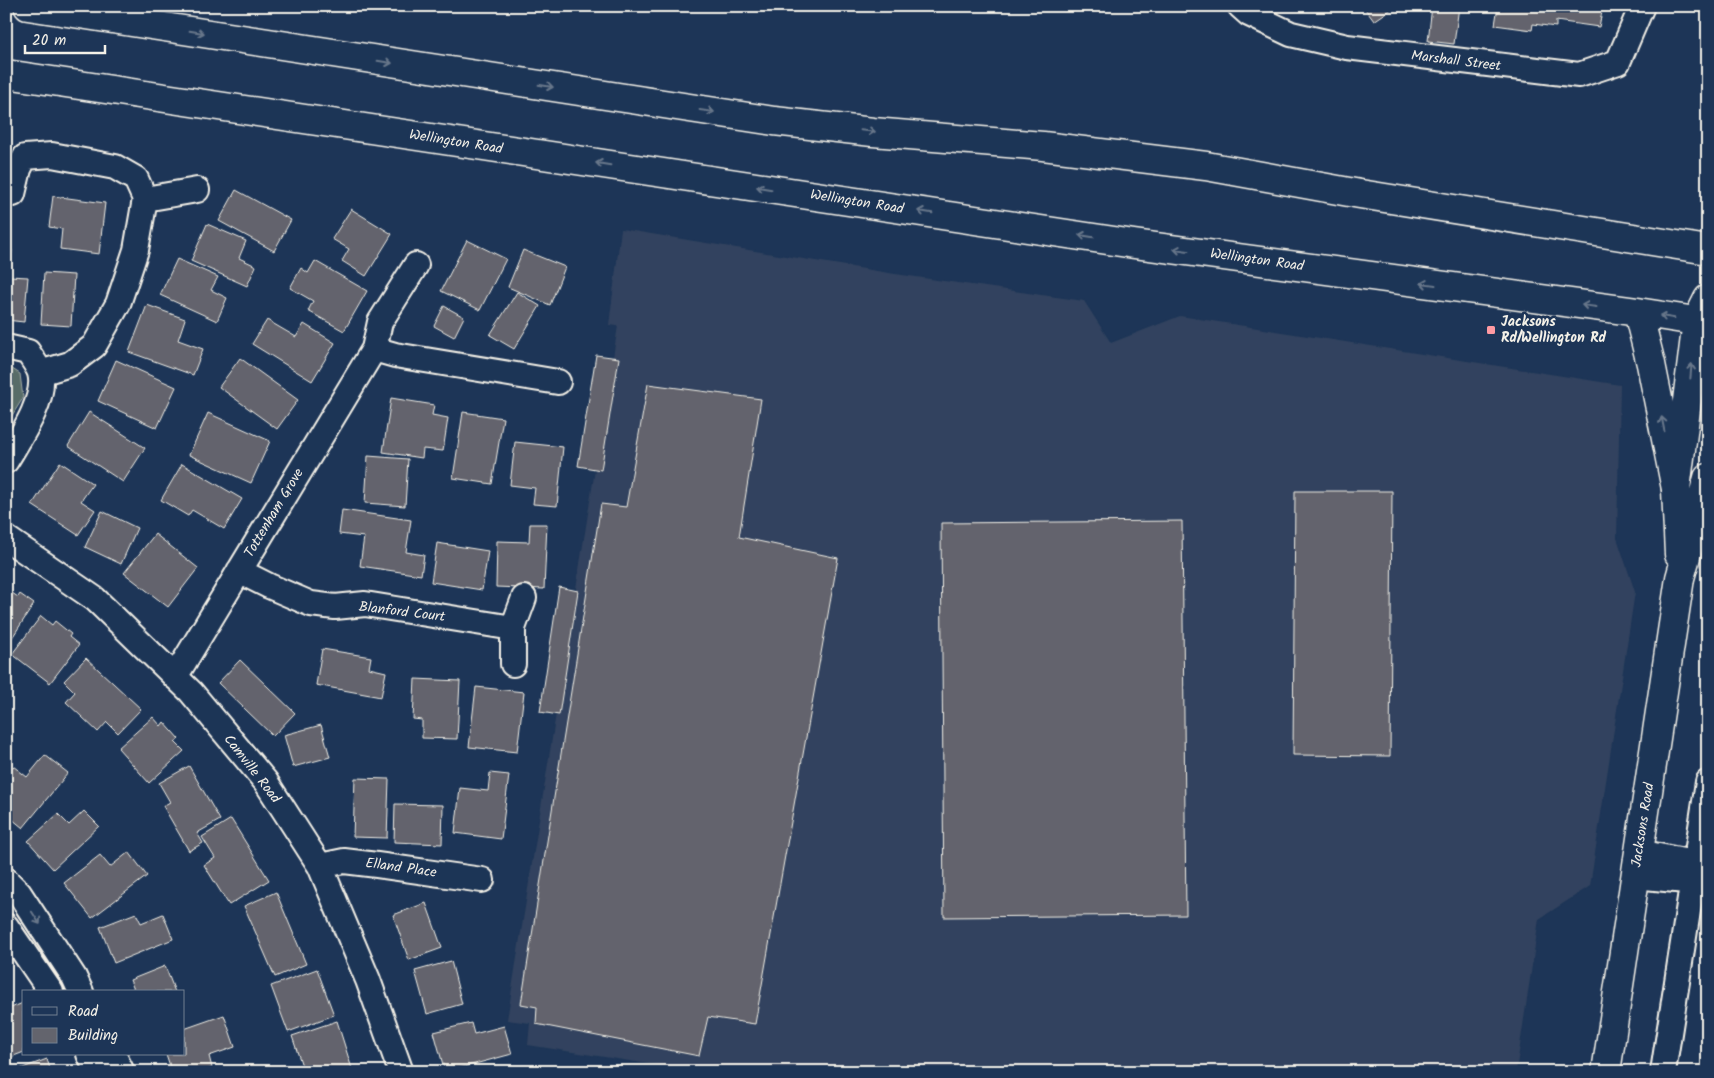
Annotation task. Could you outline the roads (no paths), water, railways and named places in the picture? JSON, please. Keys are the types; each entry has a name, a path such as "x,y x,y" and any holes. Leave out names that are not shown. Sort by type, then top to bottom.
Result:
{"main road":[{"path":"28,6 774,120 873,132 1043,146 1206,166 1360,194 1708,250"},
{"name":"Wellington Road","path":"6,74 1134,244 1638,312 1704,315"},
{"path":"1638,312 1676,489"},
{"name":"Jacksons Road","path":"1680,578 1676,489 1704,315"},
{"name":"Jacksons Road","path":"1606,1072 1680,578 1708,478"}],"street":[{"name":"Marshall Street","path":"1240,6 1250,14 1291,34 1347,47 1579,75 1618,62 1642,6"},
{"path":"13,194 19,169 25,157 52,155 115,167 136,178 146,199 136,250 118,304 94,346 70,364 40,373"},
{"path":"146,199 197,190"},
{"name":"Tottenham Grove","path":"174,677 374,349 380,322 416,265"},
{"path":"6,347 28,352 40,373 40,394 31,418 6,461"},
{"path":"374,349 395,355 558,382"},
{"name":"Camville Road","path":"6,538 95,599 191,692 266,782 320,866 368,980 401,1072"},
{"name":"Blanford Court","path":"239,571 311,604 335,607 365,604 512,628"},
{"path":"512,664 512,628 524,598"},
{"path":"1663,1072 1701,874 1708,782"},
{"name":"Elland Place","path":"320,866 344,861 377,864 482,880"},
{"path":"1637,864 1701,874"},
{"path":"6,880 19,893 74,977 80,990"},
{"path":"6,926 49,990"},
{"path":"90,1056 97,1072"},
{"path":"115,1056 122,1072"}],"place":[{"name":"Jacksons Rd/Wellington Rd","path":"1491,330"}]}
